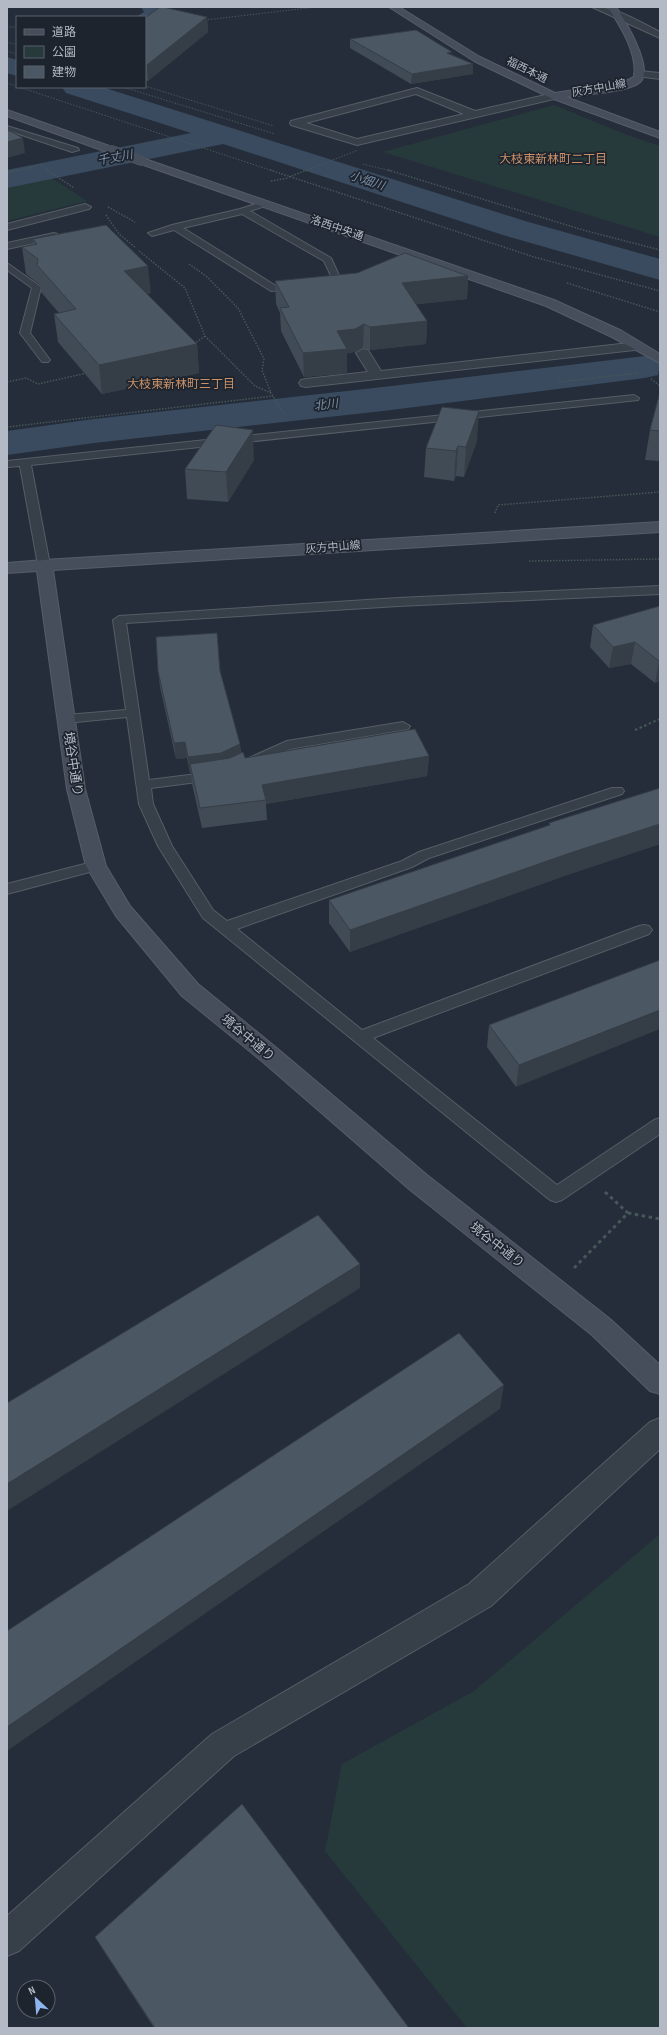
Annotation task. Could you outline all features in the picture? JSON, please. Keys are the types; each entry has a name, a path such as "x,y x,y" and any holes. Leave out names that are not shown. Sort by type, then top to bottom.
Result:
{"street":[{"name":"福西本通","path":"393,7 477,59 660,135"},
{"path":"596,7 615,11 660,35"},
{"name":"灰方中山線","path":"556,91 572,94 626,85 637,81 639,74 638,58 615,11"},
{"path":"639,74 660,76"},
{"path":"475,115 417,90 295,123 357,142 475,115 556,91"},
{"path":"572,94 660,126"},
{"name":"洛西中央通","path":"7,113 550,303 618,334 660,359"},
{"path":"7,227 85,207"},
{"path":"306,383 638,346"},
{"path":"363,353 377,375"},
{"name":"灰方中山線","path":"7,568 660,527"},
{"name":"境谷中通り","path":"44,565 76,789 96,866 123,911 190,990 418,1182 601,1327 660,1382"},
{"path":"7,1939 223,1745 480,1595 660,1431"}],"lane":[{"path":"7,128 75,150"},
{"path":"21,140 34,136"},
{"path":"152,233 244,211 265,203"},
{"path":"244,211 328,260 335,283 350,281"},
{"path":"175,227 274,289 302,286"},
{"path":"7,246 55,236"},
{"path":"398,261 411,255"},
{"path":"9,264 37,287 25,333 45,360"},
{"path":"7,464 634,398"},
{"path":"25,463 44,565"},
{"path":"659,592 398,602 119,620 146,804 165,846 208,914 556,1195 660,1125"},
{"path":"66,719 132,713"},
{"path":"143,785 230,772 287,745 403,726"},
{"path":"226,927 407,864 424,855 617,791"},
{"path":"7,889 96,866"},
{"path":"360,1037 644,930"}],"path":[{"path":"144,7 148,11 148,15 146,16"},
{"path":"200,20 318,7"},
{"path":"146,86 281,128"},
{"path":"21,88 534,257 660,291"},
{"path":"126,88 277,135"},
{"path":"289,177 358,150 352,149"},
{"path":"332,156 343,160"},
{"path":"357,163 372,165 583,230 660,250"},
{"path":"40,165 78,191"},
{"path":"102,207 112,208 168,243 167,248 206,276 238,308 264,359 262,370 271,393 285,416"},
{"path":"104,211 119,234 185,288 205,336 255,386 271,393"},
{"path":"112,232 119,234"},
{"path":"189,348 205,336"},
{"path":"7,382 26,378 38,384 92,372"},
{"path":"7,427 273,396"},
{"path":"494,518 498,505 660,492"},
{"path":"522,561 660,559"},
{"path":"635,730 660,719"},
{"path":"562,1295 570,1272 628,1213 660,1219"}],"green space":[{"path":"554,105 627,135 660,146 660,237 383,152"},
{"path":"49,176 87,201 7,221 7,186"},
{"path":"660,1534 660,2028 467,2028 325,1851 342,1764 474,1691"}],"building":[{"path":"160,7 207,17 147,65 146,17"},
{"path":"416,30 452,52 447,53 473,64 412,74 350,39"},
{"path":"7,131 10,131 23,138 7,142"},
{"path":"106,225 148,266 124,271 197,344 99,365 54,314 76,309 37,265 38,259 22,247 37,244 33,239"},
{"path":"405,253 468,276 402,283 427,321 370,327 364,324 355,329 337,331 347,349 303,353 280,308 289,307 275,281 357,273"},
{"path":"660,392 660,431 650,430"},
{"path":"442,407 479,411 466,447 458,446 456,451 426,448"},
{"path":"216,425 253,430 226,472 185,469"},
{"path":"660,606 659,661 635,642 613,647 593,625"},
{"path":"217,633 220,671 240,744 221,753 188,757 185,742 174,743 158,671 156,637"},
{"path":"415,729 429,756 262,785 266,800 200,808 190,764 230,758 243,752 245,758"},
{"path":"660,788 660,824 570,853 350,930 329,900 550,825 549,823"},
{"path":"660,960 660,1010 519,1065 489,1025"},
{"path":"318,1215 360,1264 7,1484 7,1403"},
{"path":"459,1333 504,1385 7,1727 7,1631"},
{"path":"242,1804 409,2028 155,2028 95,1937"}],"waterway":[{"path":"146,21 156,15 157,11 153,7"},
{"name":"小畑川","path":"7,65 16,68"},
{"name":"小畑川","path":"78,88 514,228 660,270"},
{"name":"千丈川","path":"7,179 221,136"},
{"name":"北川","path":"7,443 94,431 383,399 645,367"}],"district":[{"name":"大枝東新林町二丁目","path":"553,159"},
{"name":"大枝東新林町三丁目","path":"181,384"}]}
